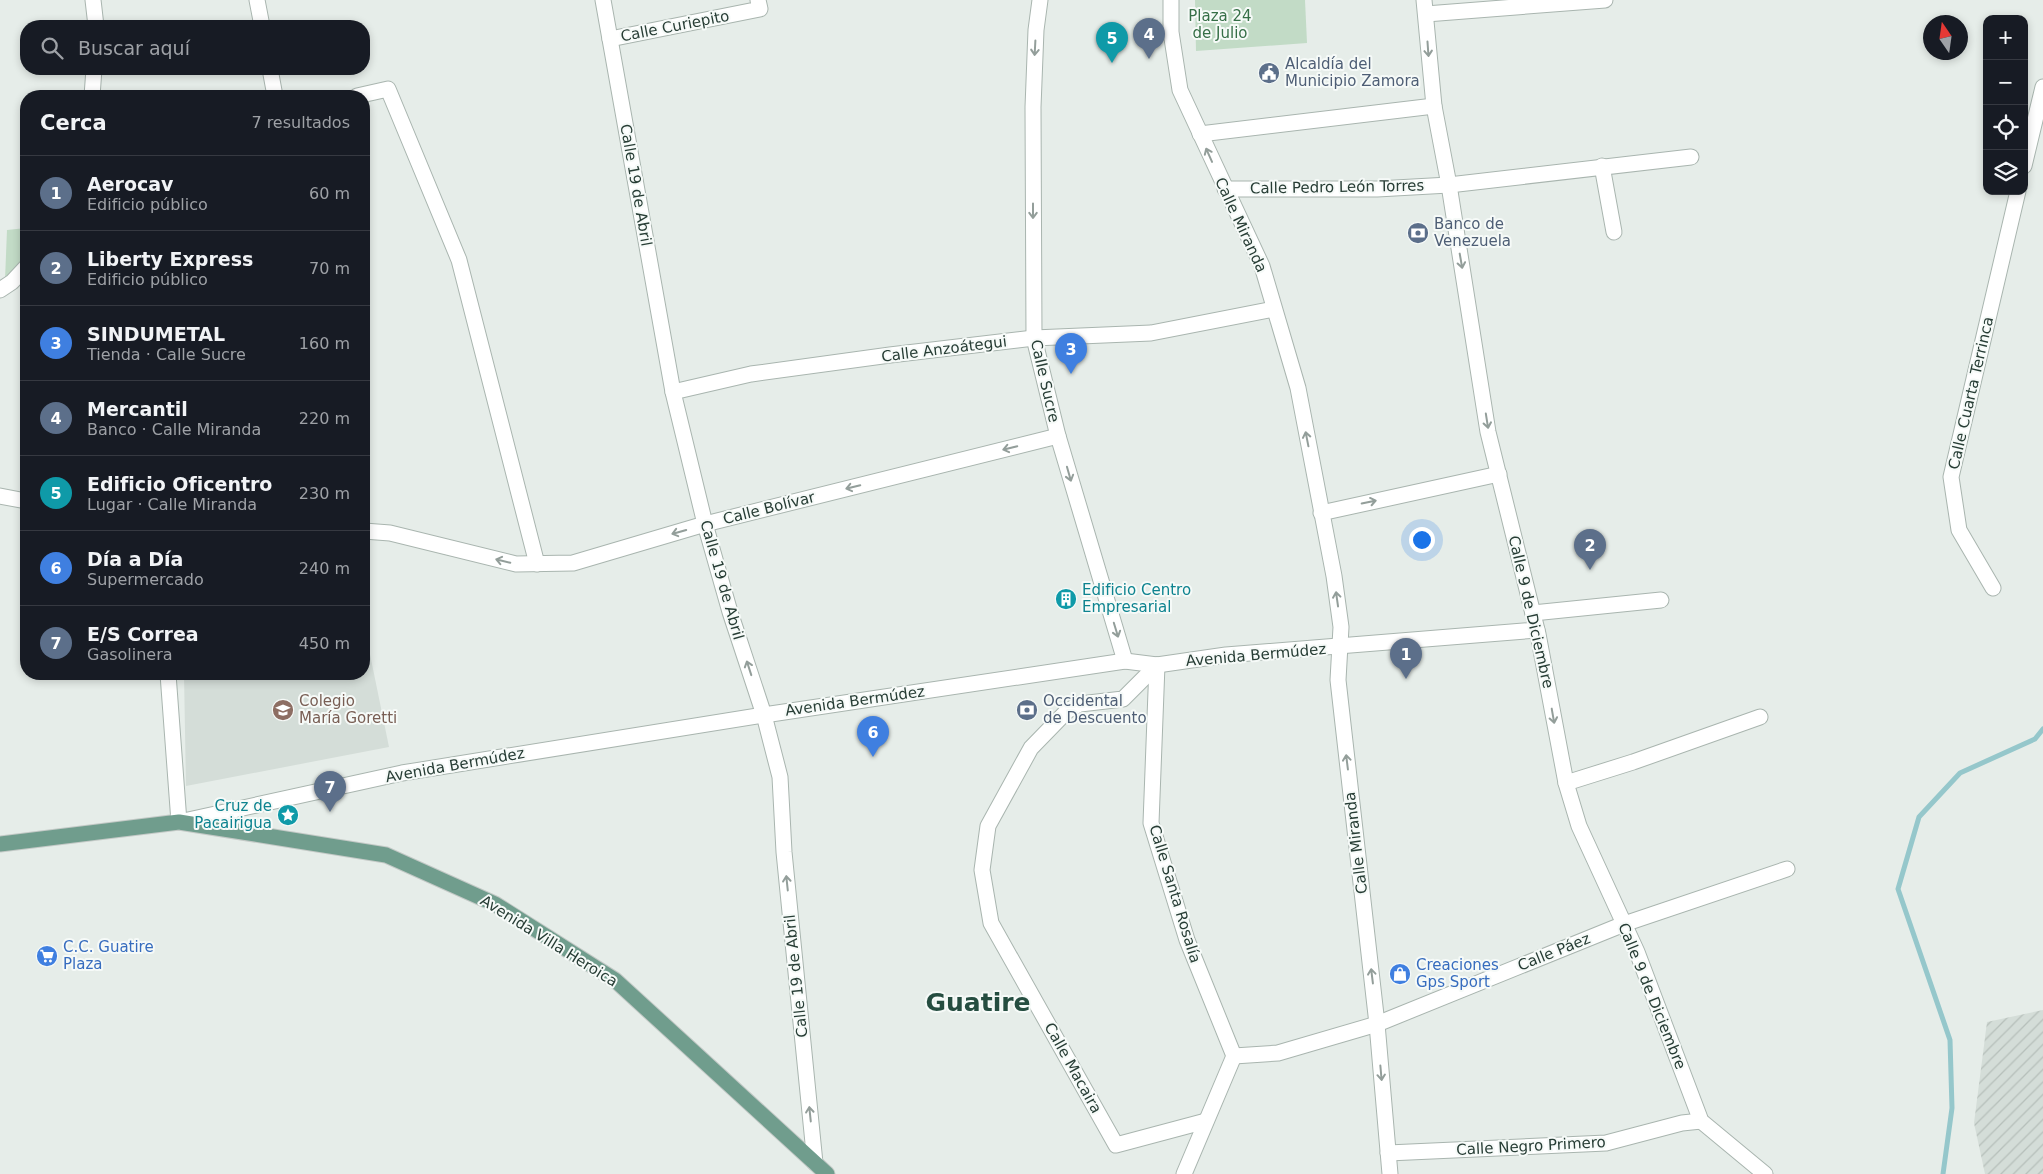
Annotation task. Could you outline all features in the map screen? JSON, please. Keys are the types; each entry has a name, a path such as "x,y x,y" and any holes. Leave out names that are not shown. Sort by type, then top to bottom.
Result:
{"main road":[{"name":"Avenida Villa Heroica","path":"0,844 179,822 386,856 495,904 615,980 827,1174"}],"street":[{"path":"93,0 95,20"},
{"path":"257,0 261,20"},
{"name":"Calle 19 de Abril","path":"604,0 673,392 705,524 730,612 764,715 780,777 784,852 815,1163"},
{"name":"Calle Curiepito","path":"610,39 760,9 758,0"},
{"name":"Calle Sucre","path":"1040,0 1036,30 1033,107 1034,338 1058,436 1125,661"},
{"name":"Calle Miranda","path":"1171,0 1171,32 1180,90 1262,266 1298,388 1322,513 1341,627 1338,680 1377,1024 1390,1174"},
{"path":"1425,7 1605,0"},
{"name":"Calle 9 de Diciembre","path":"1425,7 1434,106 1449,185 1488,432 1537,630 1566,783 1579,826 1637,952 1701,1121 1765,1174"},
{"path":"92,90 94,75"},
{"path":"271,75 274,90"},
{"path":"2028,150 2043,86"},
{"path":"370,93 388,89 458,260 537,564"},
{"path":"1200,134 1434,106"},
{"name":"Calle Pedro León Torres","path":"1225,189 1377,189 1449,185 1691,157"},
{"path":"1602,166 1614,232"},
{"name":"Calle Cuarta Terrinca","path":"1993,588 1959,530 1951,477 2017,195"},
{"path":"0,290 20,273"},
{"name":"Calle Anzoátegui","path":"673,392 751,374 1034,338 1150,333 1274,309"},
{"name":"Calle Bolívar","path":"370,531 390,532 516,564 573,563 705,524 1058,436"},
{"path":"1322,513 1498,474"},
{"path":"0,496 20,500"},
{"path":"1533,614 1661,600"},
{"name":"Avenida Bermúdez","path":"179,822 402,773 764,715 1125,661 1156,665 1226,656 1537,630"},
{"name":"Calle Santa Rosalía","path":"1156,665 1151,823 1187,940 1234,1056"},
{"name":"Calle Macaira","path":"1156,665 1124,699 1080,704 1067,711 1031,748 988,826 982,870 991,923 1116,1145 1206,1122"},
{"path":"168,680 179,822"},
{"path":"1566,783 1633,762 1760,717"},
{"name":"Calle Páez","path":"1234,1056 1278,1053 1377,1024 1624,924 1787,869"},
{"path":"1185,1173 1234,1056"},
{"name":"Calle Negro Primero","path":"1388,1153 1606,1143 1682,1123 1701,1121"}],"shaded area":[{"name":"Colegio María Goretti","path":"370,654 389,747 186,786 184,680 370,680"},
{"path":"2043,1010 2043,1174 1985,1174 1974,1123 1987,1022"}],"green space":[{"name":"Plaza 24 de Julio","path":"1195,0 1305,0 1307,43 1196,51"},
{"path":"20,229 20,263 5,280 7,230"}],"waterway":[{"path":"1943,1174 1952,1108 1950,1040 1898,889 1919,817 1960,773 2035,739 2043,729"}],"place":[{"name":"Mercantil","path":"1149,59"},
{"name":"Edificio Oficentro","path":"1112,63"},
{"name":"Alcaldía del Municipio Zamora","path":"1269,73"},
{"name":"Banco de Venezuela","path":"1418,233"},
{"name":"SINDUMETAL","path":"1071,374"},
{"name":"Liberty Express","path":"1590,570"},
{"name":"Edificio Centro Empresarial","path":"1066,599"},
{"name":"Aerocav","path":"1406,679"},
{"name":"Colegio María Goretti","path":"283,710"},
{"name":"Occidental de Descuento","path":"1027,710"},
{"name":"Día a Día","path":"873,757"},
{"name":"E/S Correa","path":"330,812"},
{"name":"Cruz de Pacairigua","path":"288,815"},
{"name":"C.C. Guatire Plaza","path":"47,956"},
{"name":"Creaciones Gps Sport","path":"1400,974"}],"district":[{"name":"Guatire","path":"978,1002"}]}
